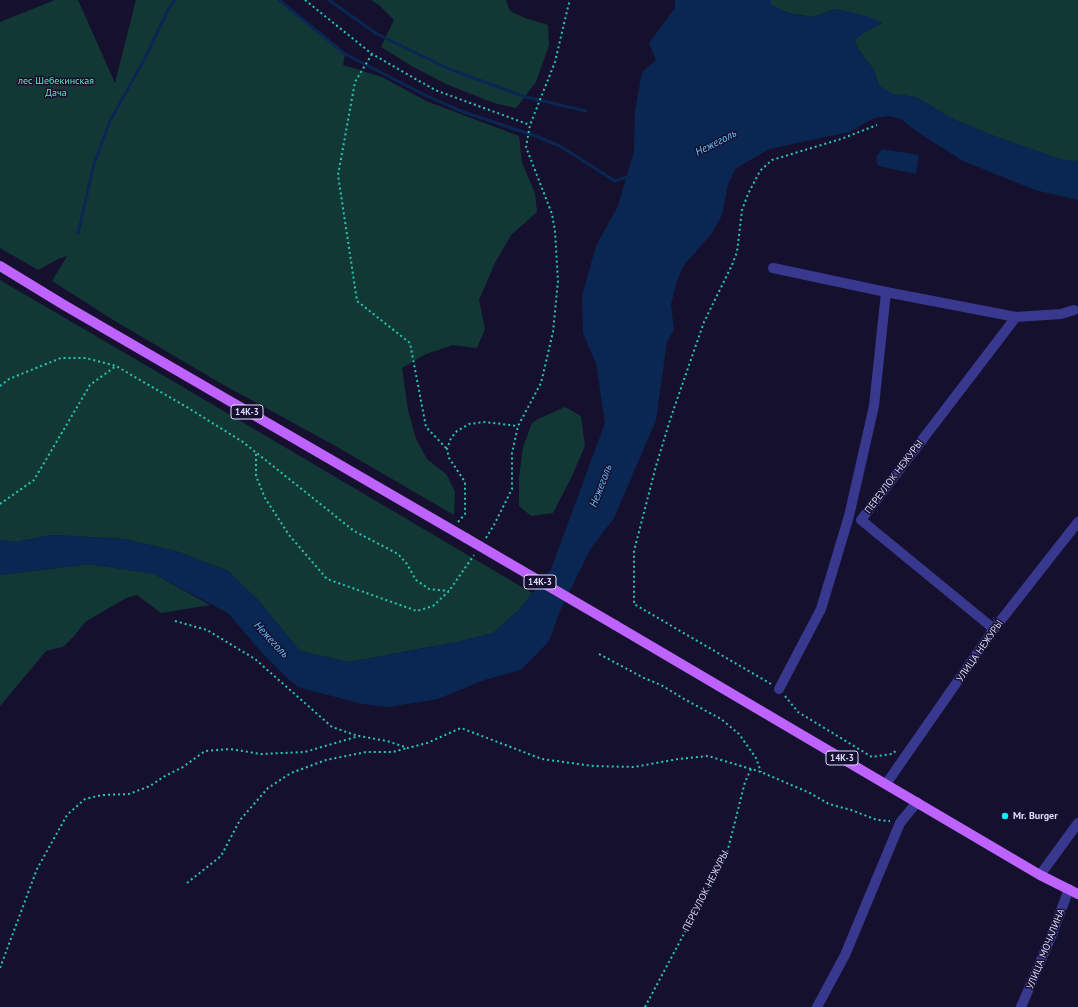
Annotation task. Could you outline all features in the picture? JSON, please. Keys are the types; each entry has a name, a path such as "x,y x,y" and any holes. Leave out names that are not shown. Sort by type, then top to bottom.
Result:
{"main road":[{"name":"14К-3","path":"0,266 64,305 615,625 1040,875 1074,892"}],"street":[{"path":"773,268 1016,317 1062,314 1074,310"},
{"name":"ПЕРЕУЛОК НЕЖУРЫ","path":"779,689 821,609 849,516 874,406 886,292"},
{"name":"ПЕРЕУЛОК НЕЖУРЫ","path":"994,630 861,520 1016,317"},
{"path":"849,516 861,520"},
{"name":"УЛИЦА НЕЖУРЫ","path":"886,784 994,630 1078,522"},
{"path":"817,1007 845,955 900,823 917,802"},
{"path":"1040,875 1078,823"},
{"name":"УЛИЦА МОЧАЛИНА","path":"1021,1007 1051,937 1074,892"}],"path":[{"path":"305,0 372,54 435,90 530,125"},
{"path":"483,541 495,523 512,489 512,453 518,426 540,383 553,332 558,281 552,214 526,147 530,125 555,62 570,0"},
{"path":"372,54 356,82 338,175 357,300 410,343 426,427 447,449"},
{"path":"877,125 841,139 772,160 760,171 748,194 742,210 737,252 704,322 671,417 656,466 634,551 634,604 779,689 798,712 872,758 892,754 904,745 912,748"},
{"path":"0,386 9,379 61,358 86,358 116,366 243,442 256,454 354,531 398,554 407,564 416,580 429,589 449,591"},
{"path":"0,504 34,480 90,385 116,366"},
{"path":"451,531 465,514 465,482 448,458 447,449 450,438 456,431 470,424 485,422 518,426"},
{"path":"256,454 256,476 265,498 289,535 327,579 417,611 433,606 449,591 476,552"},
{"path":"175,621 207,630 255,659 332,727 359,736 386,741 408,748"},
{"path":"599,654 644,678 661,685 684,700 721,719 739,734 756,758 761,772"},
{"path":"187,883 221,856 240,820 268,788 291,773 326,760 366,752 393,752 428,743 462,728 542,759 593,766 634,767 667,760 708,756 761,772 810,793 829,804 877,820 900,823"},
{"path":"0,968 37,869 67,815 85,799 102,795 129,794 150,786 183,767 205,751 230,749 261,754 305,752 359,736"},
{"name":"ПЕРЕУЛОК НЕЖУРЫ","path":"645,1007 727,854 745,782 751,769"}],"green space":[{"name":"лес Шебекинская Дача","path":"55,0 78,0 115,83 136,0 279,0 345,54 343,65 382,77 426,101 519,136 522,163 535,193 537,212 511,235 495,263 479,300 485,329 477,348 453,345 426,354 402,368 408,410 416,439 427,459 447,475 455,492 454,515 332,444 222,384 115,321 52,281 67,256 60,258 38,270 0,248 0,22"},
{"path":"371,0 506,0 510,11 525,18 548,25 549,45 536,82 516,108 494,103 446,84 410,65 381,47 394,20 379,5"},
{"path":"771,0 1078,0 1078,161 1063,160 997,137 955,120 916,97 893,94 879,86 874,70 859,50 854,40 882,23 836,9 813,17 788,13 771,5"},
{"path":"0,280 532,593 520,609 493,633 457,642 349,662 300,651 259,601 228,571 176,551 124,539 52,535 16,542 0,540"},
{"path":"565,407 581,416 585,446 553,513 531,516 519,506 519,478 523,447 532,423"},
{"path":"89,564 154,574 210,605 161,613 137,595 126,598 85,622 63,647 46,651 0,706 0,575"}],"water":[{"name":"Нежеголь","path":"675,0 771,0 771,5 788,13 813,17 836,9 867,16 883,23 854,40 859,50 874,70 879,86 893,94 916,97 955,120 997,137 1063,160 1078,161 1078,200 1035,190 963,161 916,131 901,119 888,116 874,118 849,132 769,149 735,169 728,185 722,215 712,233 684,265 677,281 671,304 674,330 667,342 656,420 614,518 591,548 560,611 549,641 521,670 484,680 438,699 387,707 362,704 298,687 263,654 228,613 154,574 89,564 0,575 0,540 16,542 52,535 124,539 176,551 228,571 259,601 300,651 349,662 457,642 493,633 520,609 551,569 605,423 596,363 583,333 582,296 596,246 618,206 634,151 635,111 642,72 656,60 649,43 675,8"},
{"path":"882,149 919,155 916,174 878,166 876,157"}],"waterway":[{"path":"78,233 94,164 110,121 144,60 168,10 175,0"},
{"path":"279,0 345,54 427,96 461,111 560,146 615,181 630,176"},
{"path":"329,0 377,34 449,69 526,97 586,111"}],"place":[{"name":"Mr. Burger","path":"1005,816"}]}
